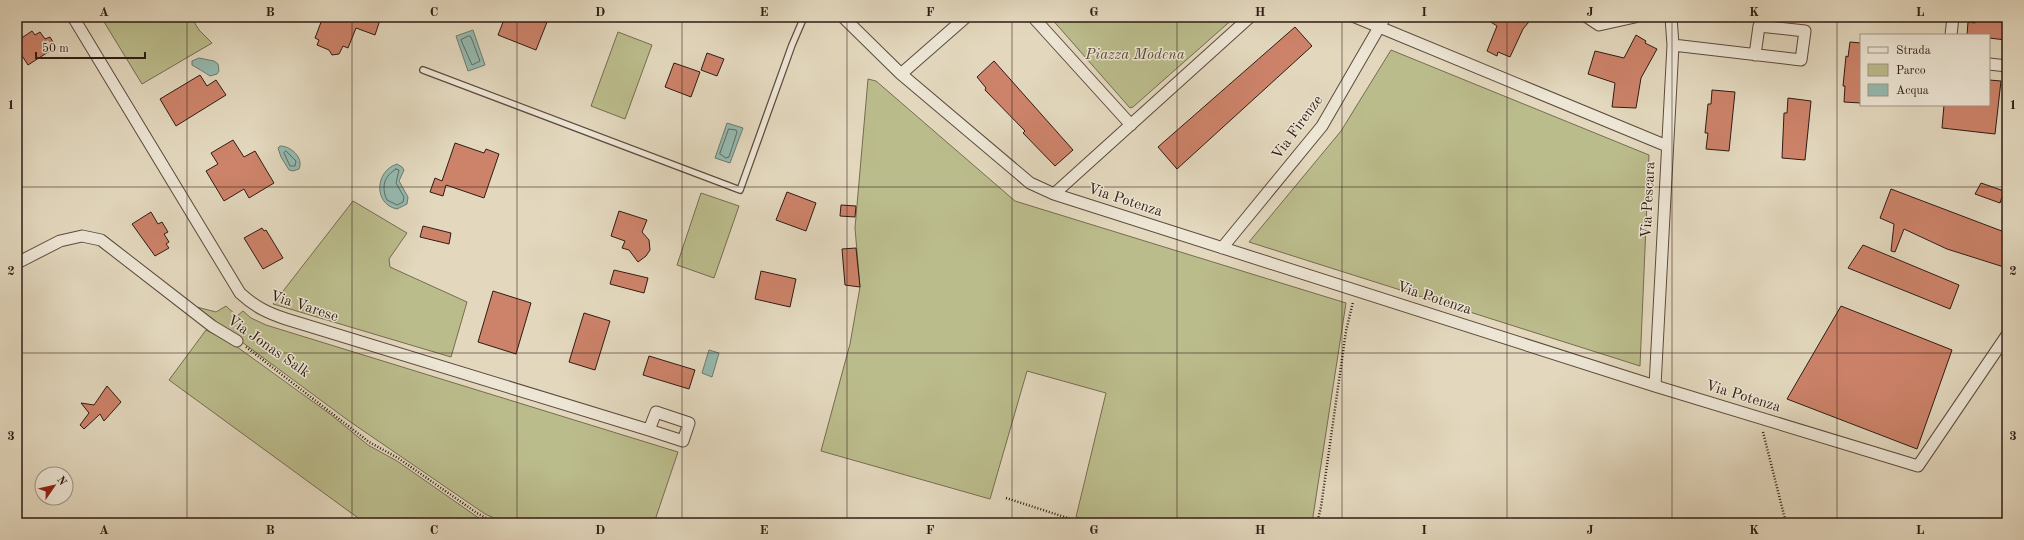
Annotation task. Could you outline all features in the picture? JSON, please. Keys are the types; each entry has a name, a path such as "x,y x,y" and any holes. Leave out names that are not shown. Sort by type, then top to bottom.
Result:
{"street":[{"name":"Via Varese","path":"73,17 240,293 253,305 274,315 649,430"},
{"name":"Via Potenza","path":"843,17 901,74 1030,183 1054,194 1655,386 1918,466 2007,335"},
{"path":"901,74 966,17"},
{"path":"1033,17 1131,124"},
{"path":"1054,194 1250,17"},
{"path":"1355,17 1667,146"},
{"name":"Via Firenze","path":"1222,248 1322,126 1385,17"},
{"path":"1588,17 1599,25 1635,17"},
{"name":"Via Pescara","path":"1655,386 1673,45 1671,17"},
{"path":"1951,34 1953,17"},
{"path":"1673,45 1755,55 1801,60 1805,31 1758,26 1755,55"},
{"path":"1990,64 2007,66"},
{"name":"Via Jonas Salk","path":"17,263 60,242 82,236 101,240 212,326 237,341"}],"lane":[{"path":"423,70 740,190 792,45 804,17"}],"path":[{"path":"1317,523 1321,507 1346,331 1356,290"},
{"name":"Via Jonas Salk","path":"237,341 370,442 398,458 476,513 495,523"},
{"path":"1760,418 1786,523"},
{"path":"1006,498 1083,523"}],"green space":[{"path":"101,17 191,17 199,30 212,43 142,84"},
{"name":"Piazza Modena","path":"1050,17 1235,17 1133,107 1130,108"},
{"path":"618,32 652,45 625,119 591,106"},
{"path":"1391,50 1649,155 1640,366 1249,242 1341,131"},
{"path":"868,79 876,81 1015,201 1346,303 1312,523 1096,523 1076,517 1106,393 1027,371 990,499 821,451 850,344 860,287 855,228"},
{"path":"701,193 739,206 714,278 677,265"},
{"path":"353,201 407,233 389,259 390,267 467,302 451,357 273,304"},
{"path":"193,306 216,312 226,306 237,316 243,311 251,318 266,325 678,452 654,523 505,523 485,514 349,421"},
{"path":"206,330 233,344 330,414 368,445 397,461 486,523 365,523 169,380"}],"water":[{"path":"473,30 485,65 468,71 456,36"},
{"path":"199,58 214,61 218,64 219,71 217,74 210,76 192,65 192,61"},
{"path":"727,123 743,128 730,163 715,158"},
{"path":"280,146 288,148 296,153 300,161 299,169 293,171 289,170 281,157 278,148"},
{"path":"397,164 404,170 399,181 408,197 407,204 397,209 389,206 384,201 380,187 384,173"},
{"path":"709,350 719,353 712,377 702,373"}],"building":[{"path":"323,17 381,17 375,35 356,28 348,48 343,46 339,54 332,55 329,50 317,45 319,40 315,38"},
{"path":"505,17 549,17 536,50 498,35"},
{"path":"1483,17 1533,17 1523,29 1510,57 1498,52 1497,56 1487,51 1497,26"},
{"path":"1976,17 2007,17 2006,40 1990,38 1990,34 1967,34 1968,22 1975,23"},
{"path":"1295,27 1312,46 1177,169 1158,147"},
{"path":"32,31 35,35 40,32 45,39 50,37 56,47 28,65 17,48 17,41"},
{"path":"1636,35 1646,41 1645,43 1657,49 1641,78 1636,108 1612,107 1615,83 1588,74 1595,51 1624,58"},
{"path":"1850,42 1860,43 1860,103 1844,102 1845,86 1843,86 1846,56 1848,57"},
{"path":"707,53 724,59 717,76 701,70"},
{"path":"994,61 1073,150 1055,166 1023,133 1025,131 985,90 986,88 977,77"},
{"path":"674,63 700,72 691,97 665,87"},
{"path":"200,75 207,86 216,80 226,95 176,126 160,99"},
{"path":"1990,80 2001,81 1995,134 1942,128 1944,106 1990,106"},
{"path":"1712,90 1735,92 1729,151 1706,149 1708,133 1705,133 1708,104 1711,104"},
{"path":"1788,98 1811,101 1805,160 1782,158 1784,113 1787,113"},
{"path":"233,140 244,157 255,151 274,183 249,198 244,189 224,201 206,171 218,164 211,153"},
{"path":"455,143 484,153 486,149 499,154 484,198 446,185 443,196 430,192 435,178 442,181"},
{"path":"1981,183 2004,191 2000,203 1975,194"},
{"path":"1891,189 2007,233 2007,268 1947,249 1904,229 1895,252 1891,251 1894,224 1880,218"},
{"path":"787,192 816,203 806,231 776,220"},
{"path":"841,205 856,206 855,217 840,216"},
{"path":"619,211 647,220 642,232 649,240 650,250 646,256 638,262 629,250 622,248 625,241 611,236"},
{"path":"151,212 158,224 162,222 168,232 164,234 169,242 166,244 169,248 155,256 132,224"},
{"path":"423,226 451,233 449,244 420,237"},
{"path":"262,228 264,231 266,230 283,258 263,269 244,238"},
{"path":"1863,245 1959,285 1950,309 1848,268"},
{"path":"856,248 860,287 845,285 842,249"},
{"path":"614,270 648,278 644,293 610,284"},
{"path":"761,271 796,279 790,307 755,299"},
{"path":"493,291 531,303 516,354 478,342"},
{"path":"1841,306 1952,350 1917,449 1787,399"},
{"path":"584,313 610,321 595,370 569,362"},
{"path":"649,356 695,370 689,389 643,375"},
{"path":"107,386 121,402 104,421 100,414 84,429 80,425 89,413 81,403 94,405"}]}
